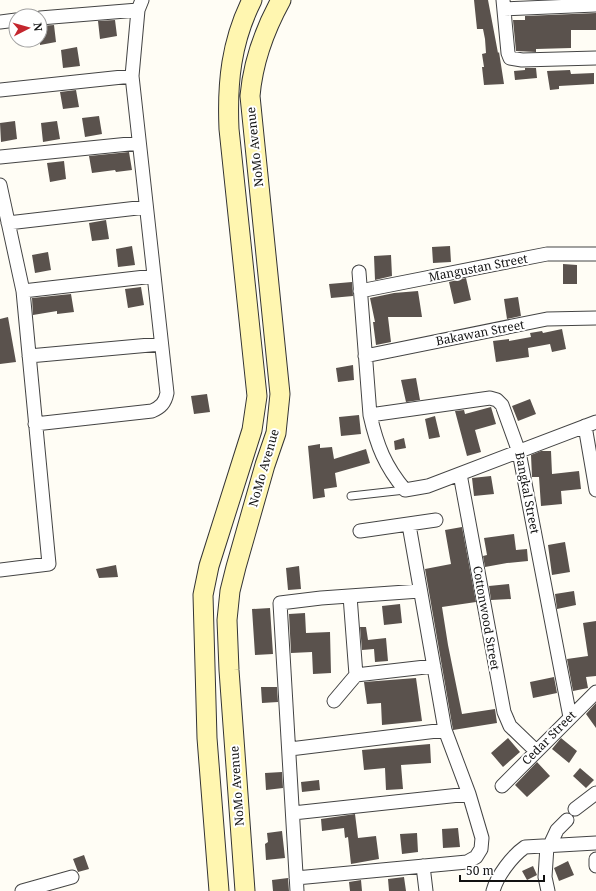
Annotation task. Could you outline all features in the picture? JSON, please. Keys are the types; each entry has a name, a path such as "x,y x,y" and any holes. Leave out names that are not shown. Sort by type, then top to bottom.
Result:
{"main road":[{"name":"NoMo Avenue","path":"219,891 207,738 203,595 209,566 252,430 257,396 229,129 228,94 230,69 238,33 252,0"},
{"name":"NoMo Avenue","path":"244,891 229,670 228,620 230,591 265,465 276,433 279,413 280,394 276,348 250,96 252,72 256,58 271,19 281,0"}],"street":[{"path":"35,424 152,411 163,404 166,393 132,76 140,5 48,17"},
{"path":"596,5 503,5 507,46 510,58 522,60 596,58"},
{"path":"0,90 132,76"},
{"path":"0,157 139,143"},
{"path":"0,185 22,291 49,564 0,570"},
{"path":"8,223 146,207"},
{"name":"Mangustan Street","path":"360,291 547,254 596,254"},
{"path":"359,272 370,415 375,437 382,457 390,473 405,490 428,486 590,424 596,490"},
{"path":"22,291 154,276"},
{"name":"Bakawan Street","path":"365,356 546,319 596,318"},
{"path":"29,356 161,344"},
{"name":"Bangkal Street","path":"370,415 490,398 496,400 506,412 520,452 570,717"},
{"name":"Cottonwood Street","path":"460,474 504,712 510,726 536,750"},
{"path":"360,531 436,520"},
{"path":"409,525 445,730 469,794 482,838 481,849 476,857 467,862 422,866 296,885 290,749 280,603 350,596 420,592"},
{"path":"350,596 356,675"},
{"path":"334,701 356,675 434,666"},
{"name":"Cedar Street","path":"502,786 536,750 596,692"},
{"path":"290,749 445,730"},
{"path":"575,809 596,793"},
{"path":"293,813 469,794"},
{"path":"548,891 545,877 549,846 557,830 567,820"},
{"path":"493,891 494,885 518,852 525,847 596,843"},
{"path":"596,860 596,866"},
{"path":"422,866 426,891"},
{"path":"22,891 54,886 72,877"}],"lane":[{"path":"351,496 405,490"}],"building":[{"path":"474,0 488,0 504,84 484,85 482,54 486,53 485,39 483,29 477,29"},
{"path":"596,13 596,30 571,30 571,48 536,49 536,52 516,51 513,20 525,20 525,16"},
{"path":"115,20 117,36 100,39 98,21"},
{"path":"48,25 54,25 56,42 48,44"},
{"path":"77,47 80,66 63,68 61,50"},
{"path":"525,68 536,68 537,78 515,80 514,71 525,70"},
{"path":"570,70 571,74 594,73 594,84 559,86 559,89 550,90 547,71"},
{"path":"76,90 79,107 63,109 60,92"},
{"path":"99,116 102,134 85,137 82,118"},
{"path":"15,121 17,139 1,142 0,123"},
{"path":"57,121 60,139 43,142 41,123"},
{"path":"129,152 132,170 116,172 115,170 92,173 89,156"},
{"path":"64,161 66,179 50,182 47,163"},
{"path":"106,220 109,239 92,241 89,223"},
{"path":"132,246 135,265 118,267 116,249"},
{"path":"450,246 451,262 433,263 432,247"},
{"path":"48,252 51,270 35,273 32,255"},
{"path":"391,255 392,276 375,280 374,256"},
{"path":"563,264 577,265 577,284 563,284"},
{"path":"466,278 471,300 454,304 449,282"},
{"path":"352,282 353,296 331,298 329,284"},
{"path":"141,287 144,305 128,308 125,289"},
{"path":"418,291 422,317 388,317 391,342 376,345 373,322 375,322 370,298 394,293"},
{"path":"71,294 74,312 57,314 57,311 33,315 32,298"},
{"path":"518,297 521,316 507,319 504,299"},
{"path":"8,317 16,362 0,364 0,319"},
{"path":"562,329 566,349 552,352 550,344 528,348 529,357 496,362 493,341 509,339 509,341 531,337 530,333 542,331 543,333"},
{"path":"353,365 354,380 338,382 336,368"},
{"path":"416,378 420,400 406,402 401,380"},
{"path":"207,394 210,412 194,414 191,396"},
{"path":"530,399 536,414 518,421 512,406"},
{"path":"491,407 496,424 475,430 481,452 467,456 455,411 464,410 465,414"},
{"path":"359,415 361,434 341,436 339,417"},
{"path":"435,416 440,437 429,439 425,419"},
{"path":"404,438 406,448 395,450 394,441"},
{"path":"320,444 320,448 332,447 334,459 366,449 370,463 335,473 337,487 324,489 325,497 313,499 308,446"},
{"path":"541,451 551,451 552,474 579,471 581,489 561,491 562,504 541,506 539,477 532,477 531,455"},
{"path":"491,476 494,494 474,496 472,478"},
{"path":"462,527 476,602 442,607 448,645 462,714 495,709 497,723 453,730 425,569 451,564 445,530"},
{"path":"514,534 516,550 527,549 528,561 485,567 483,556 487,555 484,538"},
{"path":"565,542 570,572 552,575 548,545"},
{"path":"116,565 118,577 99,578 96,569"},
{"path":"299,566 301,589 288,590 286,568"},
{"path":"509,584 511,599 491,600 489,586"},
{"path":"574,591 576,605 557,609 555,594"},
{"path":"400,604 402,623 384,625 382,606"},
{"path":"270,608 273,654 255,655 252,609"},
{"path":"305,613 306,633 330,632 331,673 313,674 312,652 291,653 289,614"},
{"path":"596,621 596,676 586,677 588,688 573,691 567,659 588,656 583,623"},
{"path":"360,627 366,627 368,640 386,638 388,661 375,662 374,649 362,650"},
{"path":"554,677 557,693 533,698 530,682"},
{"path":"416,678 422,721 382,725 381,703 367,704 364,682"},
{"path":"261,687 277,687 278,702 262,703"},
{"path":"596,703 596,728 586,714"},
{"path":"508,738 520,752 503,767 491,753"},
{"path":"561,738 577,751 569,763 552,749"},
{"path":"430,744 431,763 401,765 403,789 386,790 385,768 364,770 362,750"},
{"path":"537,762 550,776 527,797 515,785"},
{"path":"580,768 594,780 586,788 573,776"},
{"path":"282,772 283,788 266,790 265,773"},
{"path":"319,780 320,790 302,792 301,782"},
{"path":"355,814 358,838 376,836 379,859 351,864 348,837 345,838 344,828 322,831 321,819"},
{"path":"458,828 460,847 443,848 442,829"},
{"path":"282,831 285,858 266,860 265,844 268,842 267,833"},
{"path":"417,833 418,852 402,854 400,834"},
{"path":"84,855 89,869 78,872 73,859"},
{"path":"568,861 574,875 559,881 554,868"},
{"path":"533,866 537,875 527,880 522,871"},
{"path":"404,877 406,891 389,891 388,879"},
{"path":"288,878 289,891 273,891 272,880"},
{"path":"361,880 362,891 350,891 349,882"}]}
